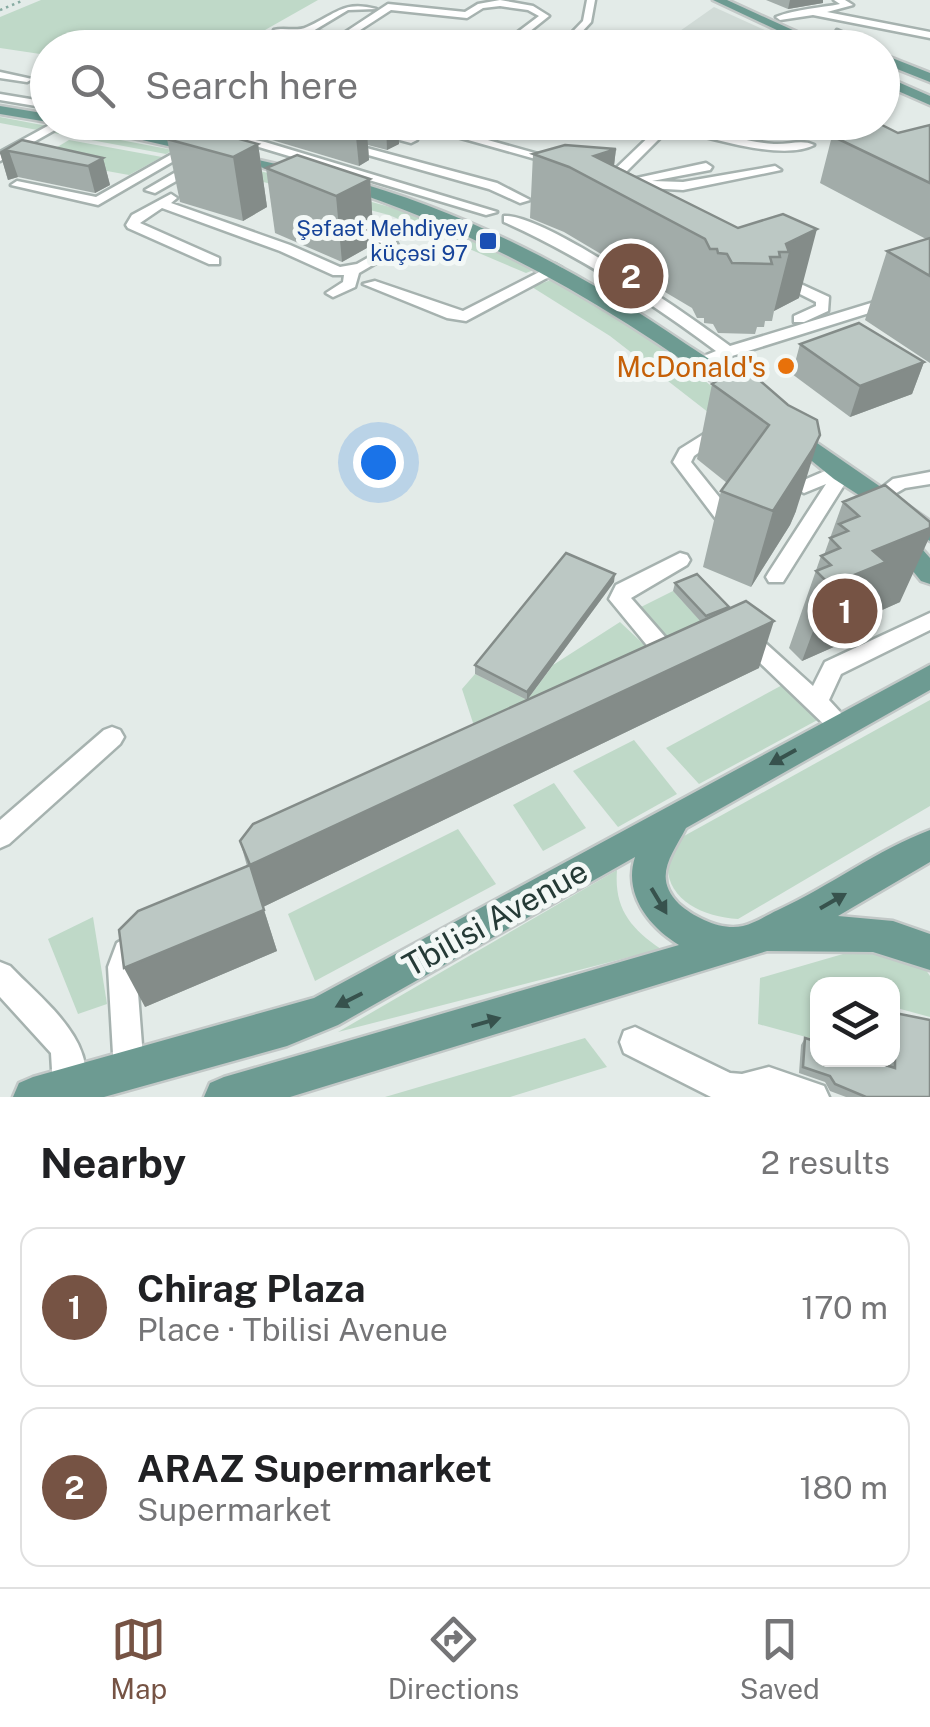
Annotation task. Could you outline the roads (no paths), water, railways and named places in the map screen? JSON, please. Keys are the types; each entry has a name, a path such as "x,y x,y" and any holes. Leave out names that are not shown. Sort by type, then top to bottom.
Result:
{"main road":[{"path":"704,0 771,30"},
{"path":"718,0 802,30"},
{"path":"740,0 808,30"},
{"path":"900,63 930,81"},
{"path":"900,84 930,97"},
{"path":"0,110 30,115"},
{"path":"163,140 360,188 442,215 533,256 646,322 758,405 873,500 930,533"},
{"path":"873,500 930,575"},
{"name":"Tbilisi Avenue","path":"33,1097 287,1027 325,1012 930,676"},
{"path":"678,815 657,843 648,870 654,897 675,923 692,934 710,941 881,935 930,952"},
{"path":"224,1097 755,939 818,910 930,844"}],"street":[{"path":"354,30 399,0"},
{"path":"579,30 587,22 591,0"},
{"path":"388,7 466,14 481,6 500,4 530,8 545,16 526,30"},
{"path":"780,17 840,4 895,21"},
{"path":"309,30 346,7 372,8"},
{"path":"813,12 930,35"},
{"path":"0,75 27,79"},
{"path":"0,97 30,102"},
{"path":"0,157 38,140"},
{"path":"240,140 491,212"},
{"path":"241,157 266,140"},
{"path":"328,140 494,186 564,244 674,312 729,352"},
{"path":"476,140 569,164"},
{"path":"626,183 653,140"},
{"path":"735,140 774,148 808,144"},
{"path":"539,156 554,144"},
{"path":"17,185 94,202 194,146"},
{"path":"151,190 205,171 218,151"},
{"path":"626,183 706,167"},
{"path":"584,169 673,202"},
{"path":"596,182 684,186 775,170"},
{"path":"116,178 132,182"},
{"path":"626,183 648,209"},
{"path":"442,215 494,186"},
{"path":"188,188 133,224 138,230 214,261"},
{"path":"484,232 542,195"},
{"path":"162,204 286,248 338,272 352,272 388,254 394,245 337,222"},
{"path":"463,224 491,212 519,210"},
{"path":"533,256 564,244"},
{"path":"786,265 768,272 824,300 826,305 794,321"},
{"path":"370,284 452,316 466,316 554,268"},
{"path":"334,293 350,284 352,272"},
{"path":"700,361 930,289"},
{"path":"646,322 674,312"},
{"path":"726,518 682,462 686,453 732,431 758,405"},
{"path":"766,461 793,485 804,488 840,473"},
{"path":"776,576 840,473"},
{"path":"873,500 900,484 930,478"},
{"path":"680,560 622,590 620,598 663,664 730,634 745,637 840,725"},
{"path":"816,703 832,668 930,620"},
{"path":"0,836 112,737"},
{"path":"129,1071 122,967 126,953 157,933"},
{"path":"0,976 63,1044 68,1058 69,1087"},
{"path":"635,1042 728,1089 769,1084 813,1097"}],"place":[{"name":"Şəfaət Mehdiyev küçəsi 97","path":"488,241"},
{"name":"ARAZ Supermarket","path":"631,276"},
{"name":"McDonald's","path":"786,366"},
{"name":"Chirag Plaza","path":"845,611"}]}
